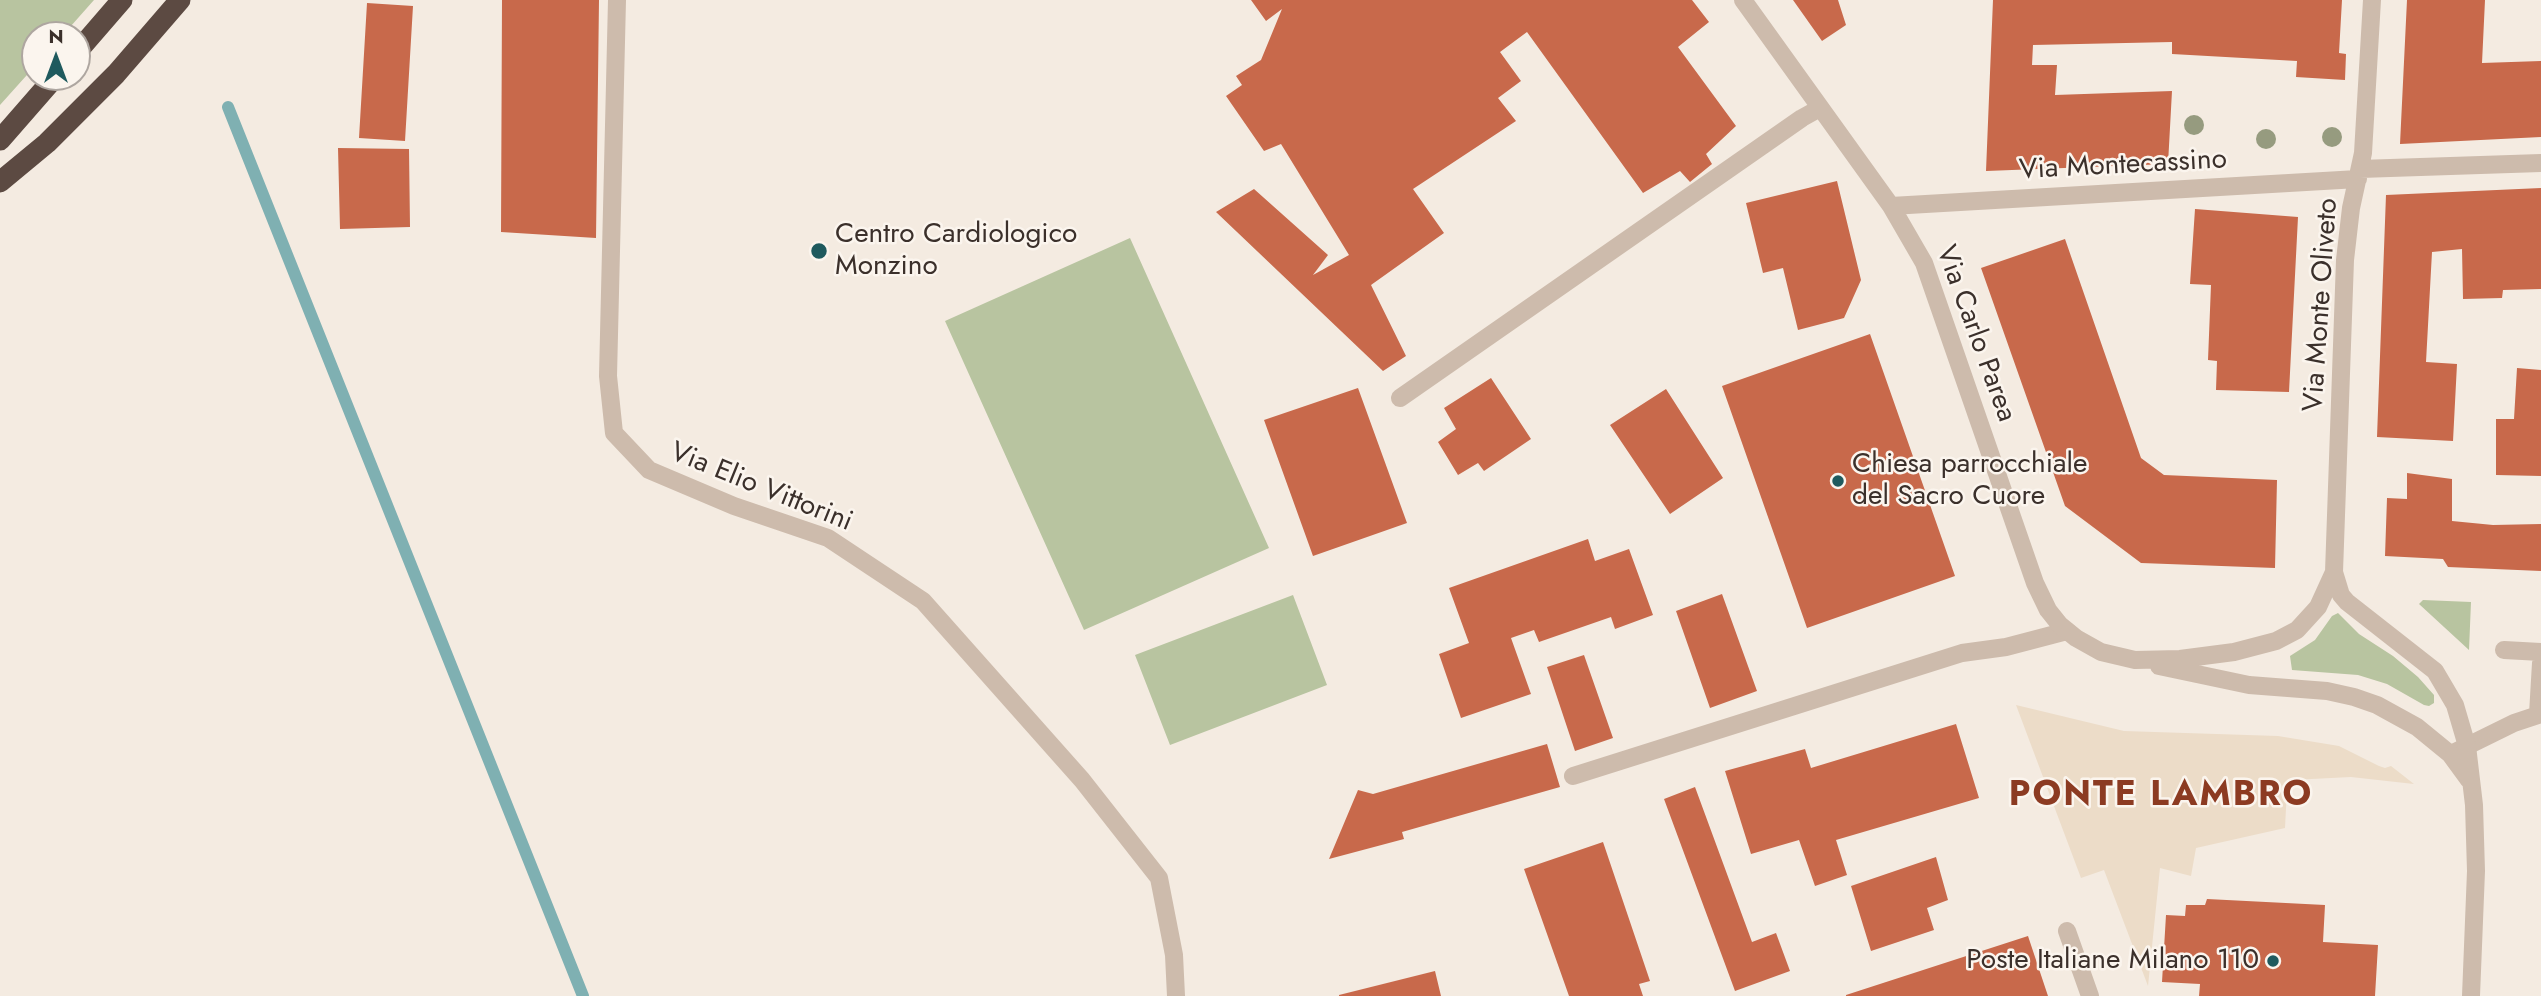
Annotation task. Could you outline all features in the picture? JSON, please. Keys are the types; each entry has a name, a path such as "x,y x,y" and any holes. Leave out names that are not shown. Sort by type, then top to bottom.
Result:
{"highway":[{"path":"91,35 122,0"},
{"path":"0,181 47,143 116,74 180,0"},
{"path":"0,140 43,91"}],"street":[{"name":"Via Elio Vittorini","path":"617,0 608,376 614,433 649,470 734,506 828,538 923,601 1082,780 1159,877 1174,955 1176,996"},
{"name":"Via Carlo Parea","path":"1743,0 1891,206 1924,262 2039,592 2054,619 2067,631 2101,652 2135,660 2209,657 2276,641 2297,630 2312,615 2331,584 2334,572"},
{"name":"Via Monte Oliveto","path":"2334,572 2345,260 2365,128 2372,0"},
{"path":"1400,398 1820,108"},
{"name":"Via Montecassino","path":"1891,206 2541,163"},
{"path":"2334,572 2341,595 2347,602 2426,663 2442,680 2455,705 2466,746 2472,786 2476,871 2471,996"},
{"path":"1573,776 1962,653 2006,647 2067,631"},
{"path":"2504,650 2541,652"},
{"path":"2135,660 2249,685 2327,691 2377,705 2417,727 2450,754 2472,786"},
{"path":"2450,754 2539,714 2541,663"},
{"path":"2067,930 2090,996"}],"green space":[{"path":"0,0 94,0 75,21 21,21 21,82 0,105"},
{"path":"1130,238 1269,548 1084,630 945,321"},
{"path":"1293,595 1327,685 1170,745 1135,655"},
{"path":"2423,600 2471,602 2469,650 2419,604"},
{"path":"2338,613 2359,634 2393,656 2418,677 2434,695 2434,703 2424,705 2387,684 2358,675 2292,670 2290,656 2315,640 2332,616"}],"shaded area":[{"path":"2016,705 2124,731 2278,736 2339,746 2379,766 2391,766 2414,784 2351,777 2292,780 2287,789 2285,828 2196,848 2191,876 2160,868 2148,986 2104,870 2081,878"}],"building":[{"path":"502,0 599,0 596,238 501,232"},
{"path":"1251,0 1692,0 1709,22 1678,47 1736,126 1706,154 1712,164 1690,182 1680,171 1643,193 1527,32 1500,52 1521,81 1498,98 1516,121 1413,189 1444,233 1371,285 1406,356 1383,371 1216,212 1254,189 1328,255 1313,275 1349,255 1281,144 1264,151 1226,96 1242,85 1236,76 1261,60 1282,9 1266,21"},
{"path":"1793,0 1838,0 1846,25 1822,41"},
{"path":"1993,0 2342,0 2339,53 2346,54 2345,80 2296,77 2297,61 2172,54 2172,42 2033,45 2032,65 2057,65 2055,95 2172,91 2168,164 1986,171"},
{"path":"2407,0 2485,0 2482,63 2541,61 2541,137 2400,144"},
{"path":"367,3 413,6 405,141 359,138"},
{"path":"338,148 409,149 410,227 340,229"},
{"path":"1837,181 1861,280 1844,318 1798,330 1783,268 1763,273 1746,203"},
{"path":"2541,188 2541,289 2503,290 2502,298 2463,299 2462,249 2432,252 2426,362 2457,364 2453,441 2377,437 2386,195"},
{"path":"2195,209 2298,217 2289,392 2216,390 2217,361 2208,360 2211,285 2190,284"},
{"path":"2065,239 2141,458 2164,475 2277,480 2275,568 2141,563 2065,506 1981,268"},
{"name":"Chiesa parrocchiale del Sacro Cuore","path":"1870,334 1955,576 1807,628 1722,386"},
{"path":"2517,368 2541,370 2541,476 2496,475 2496,419 2514,419"},
{"path":"1491,378 1531,439 1484,471 1478,463 1458,475 1438,442 1456,429 1444,408"},
{"path":"1358,388 1407,523 1313,556 1264,420"},
{"path":"1666,389 1723,478 1670,514 1610,425"},
{"path":"2407,473 2452,479 2452,521 2493,525 2541,524 2541,571 2448,567 2443,559 2385,556 2387,498 2407,499"},
{"path":"1588,539 1595,561 1629,549 1653,615 1615,629 1611,617 1539,642 1534,630 1511,638 1531,694 1461,718 1439,654 1469,643 1449,588"},
{"path":"1722,594 1757,691 1710,708 1676,611"},
{"path":"1584,655 1613,738 1575,751 1547,667"},
{"path":"1956,724 1979,798 1836,840 1847,875 1815,886 1799,840 1751,854 1725,771 1805,749 1811,768"},
{"path":"1547,744 1560,787 1402,832 1404,839 1329,859 1358,790 1373,794"},
{"path":"1695,787 1752,942 1776,933 1790,971 1735,991 1664,799"},
{"path":"1603,842 1650,981 1639,984 1643,996 1569,996 1524,869"},
{"path":"1936,857 1948,900 1927,908 1934,930 1871,951 1851,886"},
{"path":"2207,899 2325,905 2323,942 2378,945 2375,996 2199,996 2200,984 2162,982 2166,915 2185,916 2186,905 2205,905"},
{"path":"2028,936 2048,996 1846,996 1846,995"},
{"path":"1435,971 1441,996 1339,996 1339,995"}],"waterway":[{"path":"228,107 583,996"}],"place":[{"name":"Centro Cardiologico Monzino","path":"819,251"},
{"name":"Chiesa parrocchiale del Sacro Cuore","path":"1838,481"},
{"name":"Poste Italiane Milano 110","path":"2273,961"}],"district":[{"name":"PONTE LAMBRO","path":"2161,797"}]}
